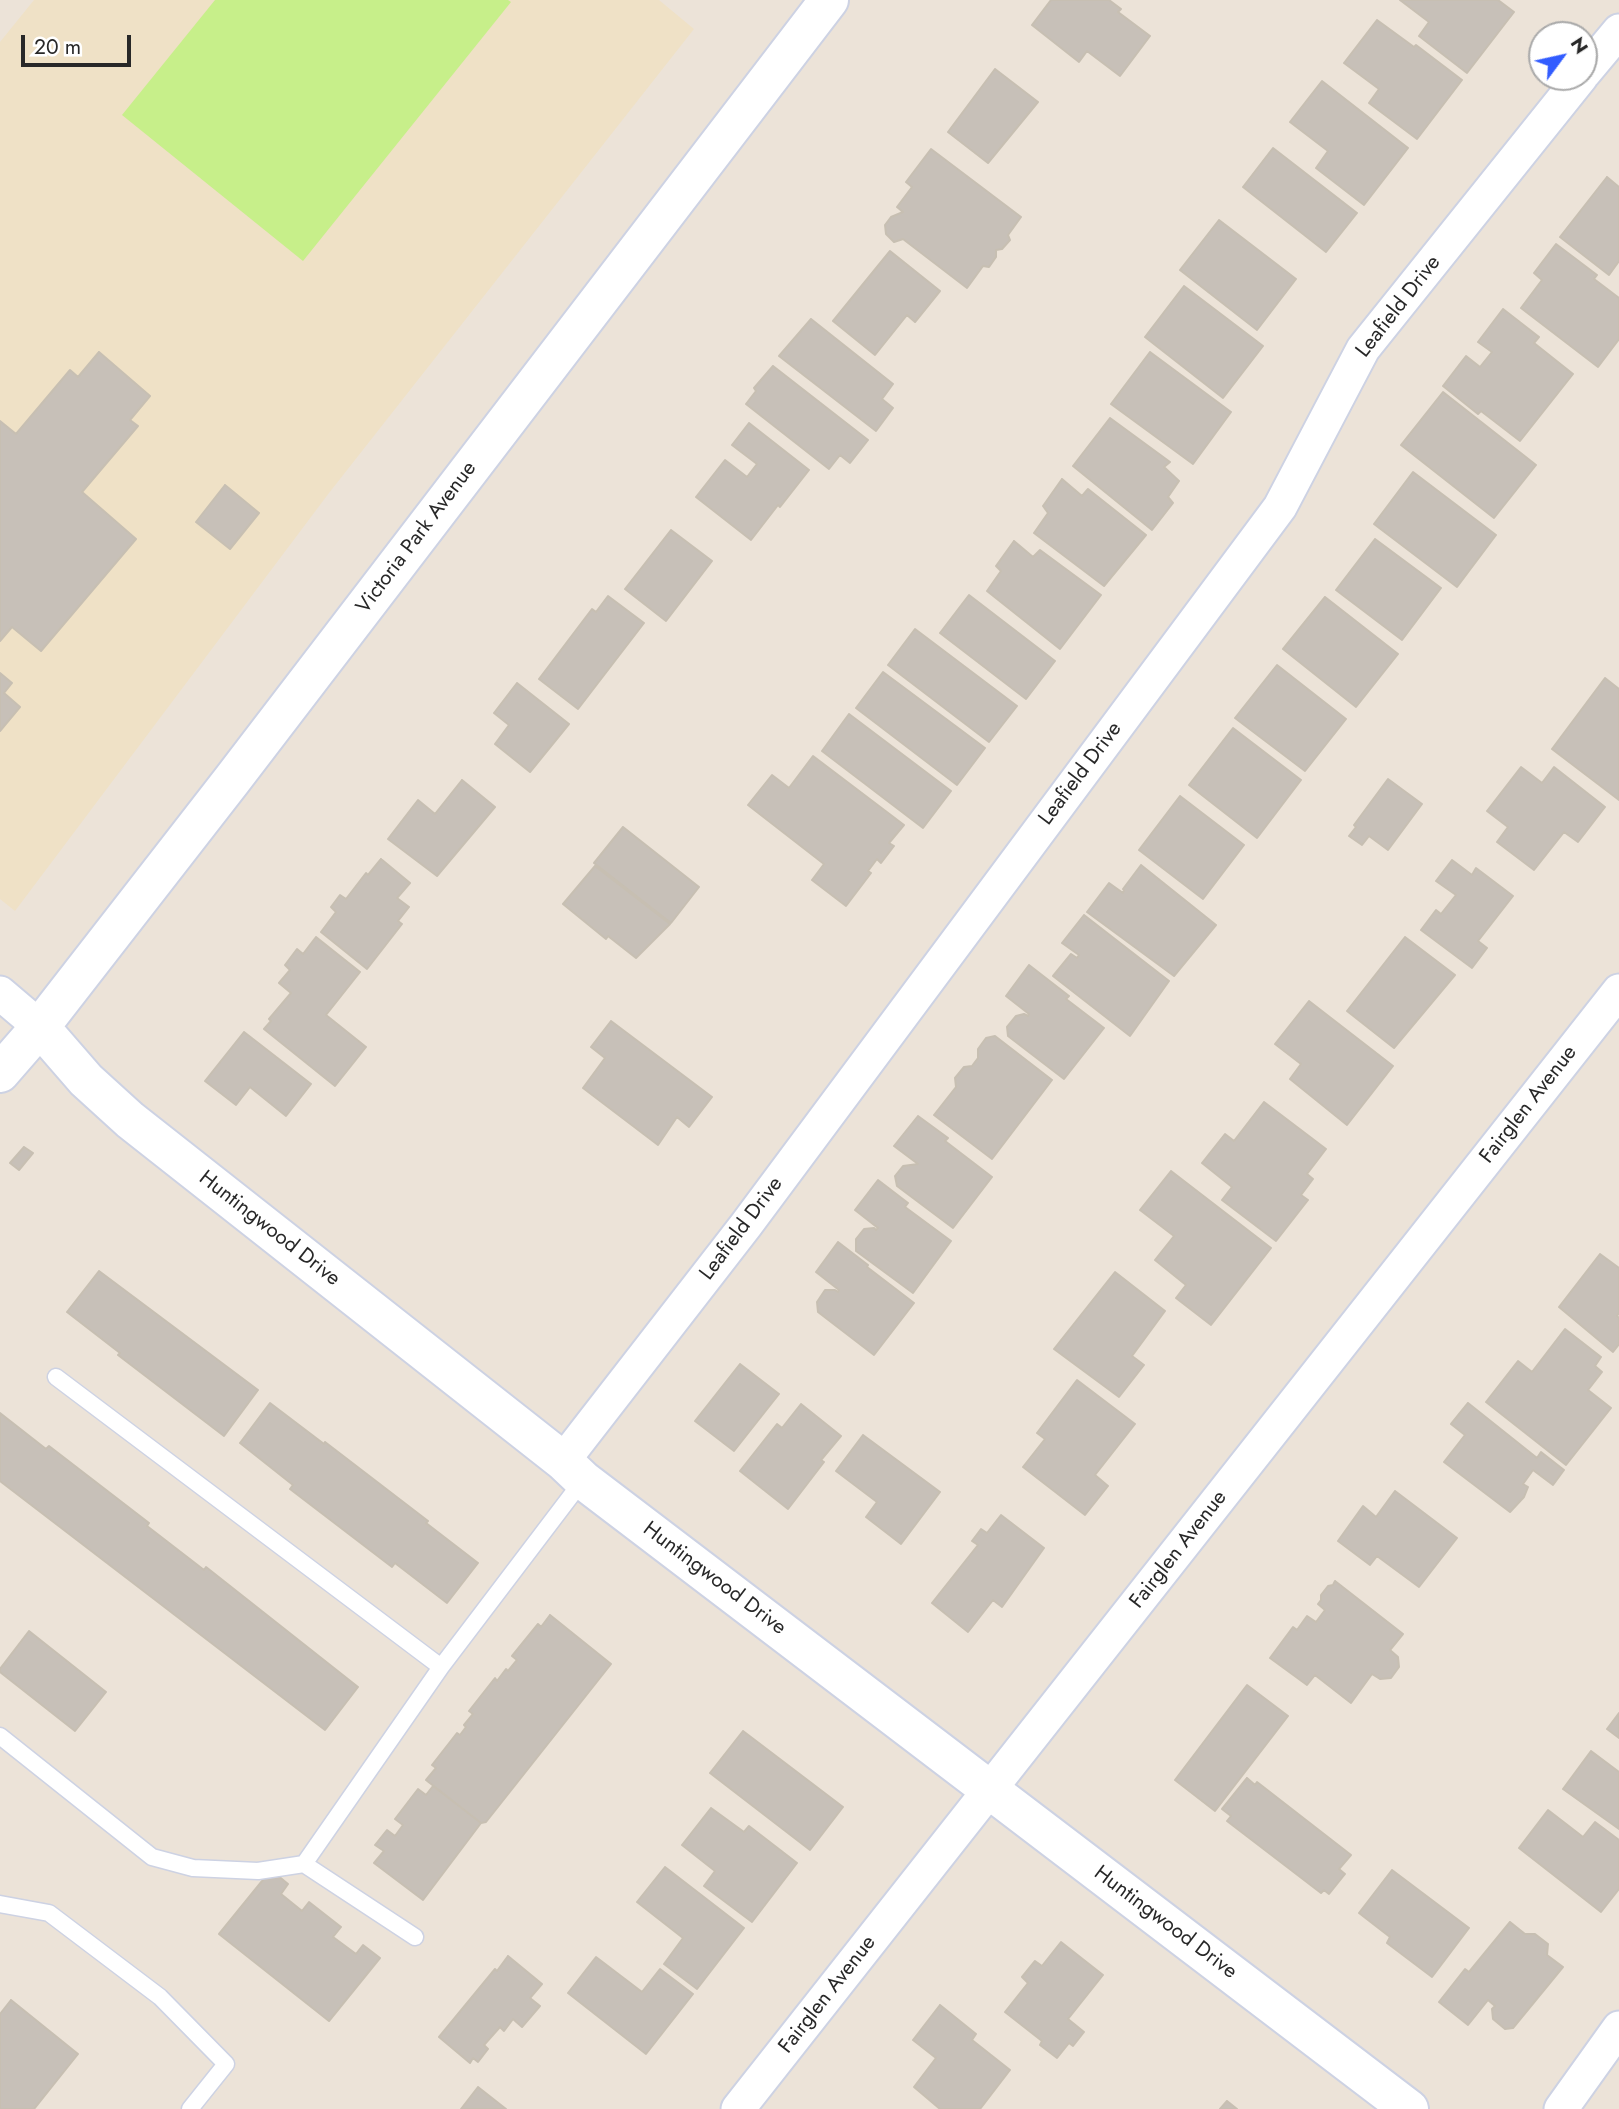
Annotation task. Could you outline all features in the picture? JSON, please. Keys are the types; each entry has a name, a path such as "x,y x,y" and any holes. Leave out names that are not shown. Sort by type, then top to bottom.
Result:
{"street":[{"name":"Victoria Park Avenue","path":"0,1073 40,1027 241,769 829,0"},
{"name":"Leafield Drive","path":"1598,56 1619,31"},
{"name":"Leafield Drive","path":"573,1470 746,1225 1280,507 1363,349 1569,91"},
{"name":"Fairglen Avenue","path":"738,2109 1619,991"},
{"path":"0,993 40,1027"},
{"name":"Huntingwood Drive","path":"40,1027 86,1080 130,1119 573,1470 1409,2109"},
{"path":"1560,2109 1619,2028"}],"lane":[{"path":"56,1377 441,1667"},
{"path":"304,1864 573,1470"},
{"path":"0,1736 152,1857 193,1868 258,1871 304,1864 415,1937"},
{"path":"0,1904 49,1913 160,1997 226,2064 190,2109"}],"shaded area":[{"path":"34,0 659,0 694,29 329,493 15,911 0,899 0,42"}],"green space":[{"path":"215,0 511,2 303,261 122,115"}],"building":[{"path":"1051,0 1109,0 1121,9 1118,12 1150,36 1120,76 1087,51 1079,62 1032,25"},
{"path":"1400,0 1498,0 1514,12 1467,73 1419,36 1429,22"},
{"path":"1377,20 1462,80 1417,139 1369,103 1379,89 1344,63"},
{"path":"995,69 1038,102 988,163 948,132"},
{"path":"1322,81 1408,148 1364,205 1316,168 1328,151 1290,122"},
{"path":"1273,148 1357,213 1326,252 1243,187"},
{"path":"931,149 1021,217 1008,235 1010,240 1002,249 996,250 996,257 989,267 983,266 967,288 903,239 894,242 886,234 885,225 891,217 903,212 897,207 912,187 906,182"},
{"path":"1607,177 1619,187 1619,261 1609,275 1560,237"},
{"path":"1219,220 1296,279 1257,330 1180,270"},
{"path":"1556,244 1597,275 1594,279 1619,298 1619,339 1598,367 1521,308 1542,280 1534,273"},
{"path":"890,251 940,291 915,322 907,315 875,355 833,321"},
{"path":"1184,286 1263,346 1223,398 1145,337"},
{"path":"1503,309 1539,337 1534,343 1573,374 1520,441 1481,411 1478,414 1443,386 1466,356 1480,367 1492,352 1478,342"},
{"path":"811,319 893,384 882,399 893,408 876,431 779,356"},
{"path":"99,352 150,396 130,420 138,426 82,492 136,539 41,651 12,627 0,641 0,421 16,434 70,370 78,377"},
{"path":"1150,352 1231,412 1193,464 1111,404"},
{"path":"773,366 868,440 850,463 840,455 829,469 746,404 756,391 754,388"},
{"path":"1443,392 1536,465 1494,518 1401,445"},
{"path":"1110,418 1170,462 1164,467 1179,481 1168,497 1173,503 1152,530 1073,466"},
{"path":"749,423 809,470 751,540 696,497 725,460 747,477 757,464 732,445"},
{"path":"1413,472 1496,535 1457,587 1374,524"},
{"path":"1062,479 1082,496 1088,489 1146,535 1104,586 1034,533 1048,513 1043,506"},
{"path":"225,485 259,513 230,549 196,522"},
{"path":"671,530 712,561 666,621 625,589"},
{"path":"1375,539 1441,588 1402,640 1336,590"},
{"path":"1014,541 1033,557 1040,550 1101,595 1060,649 987,591 1001,571 996,566"},
{"path":"969,595 1055,661 1026,699 940,633"},
{"path":"608,596 644,623 578,709 539,679 592,609 596,612"},
{"path":"1325,597 1398,654 1356,707 1283,649"},
{"path":"915,629 1017,706 989,742 888,665"},
{"path":"1277,665 1346,719 1305,771 1235,718"},
{"path":"883,672 985,748 957,785 856,708"},
{"path":"0,673 12,683 4,693 20,707 0,731"},
{"path":"1605,678 1619,689 1619,800 1552,749"},
{"path":"517,683 569,724 530,772 495,744 509,725 494,713"},
{"path":"849,714 951,791 923,828 822,751"},
{"path":"1233,728 1301,780 1257,838 1189,785"},
{"path":"813,756 904,825 889,843 894,846 881,863 877,859 868,871 871,873 846,906 812,880 824,864 748,805 772,775 789,788"},
{"path":"1521,767 1542,783 1554,767 1605,807 1578,842 1564,832 1534,870 1497,842 1508,827 1487,811"},
{"path":"1388,779 1422,804 1388,850 1369,836 1362,845 1349,836"},
{"path":"462,780 495,807 437,876 388,839 418,800 435,814"},
{"path":"1180,796 1244,845 1203,899 1139,850"},
{"path":"623,827 699,887 671,923 594,863"},
{"path":"381,859 410,883 397,898 409,907 398,921 402,924 367,969 321,932 336,912 331,907 340,895 346,899"},
{"path":"1452,860 1472,875 1476,868 1513,896 1478,941 1487,948 1472,968 1421,930 1436,910 1441,914 1456,895 1436,881"},
{"path":"1141,865 1216,925 1174,976 1087,912 1109,883 1123,893 1123,889"},
{"path":"595,866 670,924 636,958 608,936 606,939 563,904"},
{"path":"1084,915 1169,981 1130,1036 1053,976 1071,954 1077,958 1079,955 1062,943"},
{"path":"316,937 360,972 326,1015 366,1047 335,1086 264,1029 291,993 279,983 290,970 285,965 297,949 303,954"},
{"path":"1405,937 1455,975 1394,1048 1347,1011"},
{"path":"1029,965 1069,996 1066,999 1104,1028 1064,1079 1008,1036 1007,1027 1016,1016 1029,1014 1006,996"},
{"path":"1309,1001 1393,1066 1347,1125 1290,1079 1301,1064 1275,1044"},
{"path":"611,1021 712,1097 689,1127 677,1117 658,1145 583,1088 605,1058 591,1047"},
{"path":"244,1032 311,1084 286,1116 250,1087 236,1105 205,1081"},
{"path":"995,1036 1052,1080 992,1159 934,1115 956,1087 955,1078 964,1067 972,1066 978,1058 978,1049 986,1038"},
{"path":"1264,1102 1326,1149 1307,1174 1313,1179 1301,1195 1308,1200 1276,1241 1222,1200 1232,1187 1202,1163 1225,1134 1234,1141"},
{"path":"918,1116 948,1138 945,1141 992,1177 953,1228 897,1186 895,1176 903,1166 918,1164 894,1146"},
{"path":"24,1147 33,1153 19,1170 10,1163"},
{"path":"1171,1171 1271,1248 1211,1325 1176,1298 1186,1285 1155,1260 1174,1236 1140,1210"},
{"path":"878,1180 908,1203 905,1207 951,1241 913,1293 856,1251 856,1239 864,1229 878,1228 855,1210"},
{"path":"838,1242 914,1303 874,1355 818,1312 817,1302 825,1290 839,1290 816,1272"},
{"path":"1600,1254 1619,1268 1619,1344 1613,1352 1559,1307"},
{"path":"99,1271 258,1390 224,1436 118,1355 120,1353 67,1312"},
{"path":"1115,1272 1165,1311 1132,1356 1144,1365 1119,1397 1054,1349"},
{"path":"1565,1329 1601,1357 1595,1366 1602,1372 1588,1390 1611,1408 1566,1465 1486,1402 1518,1361 1532,1372"},
{"path":"740,1364 779,1394 734,1451 695,1421"},
{"path":"1077,1380 1135,1424 1095,1475 1108,1486 1085,1515 1023,1467 1045,1439 1037,1433"},
{"path":"270,1403 428,1521 426,1523 478,1563 447,1603 395,1563 392,1567 290,1489 293,1485 240,1443"},
{"path":"1468,1403 1537,1458 1541,1452 1564,1470 1553,1485 1533,1470 1523,1484 1528,1487 1524,1497 1510,1512 1444,1462 1465,1435 1451,1424"},
{"path":"801,1404 841,1436 788,1509 740,1471 777,1424 782,1428"},
{"path":"0,1413 46,1449 49,1446 149,1523 147,1526 204,1570 206,1567 358,1687 325,1730 0,1481"},
{"path":"863,1435 940,1492 901,1544 866,1517 877,1502 836,1471"},
{"path":"1395,1491 1457,1538 1419,1587 1377,1556 1370,1565 1338,1541 1363,1506 1376,1517"},
{"path":"1001,1515 1044,1548 1002,1607 993,1600 968,1632 932,1603 978,1545 972,1541 981,1529 987,1533"},
{"path":"1335,1581 1403,1634 1390,1650 1398,1657 1399,1667 1391,1678 1380,1679 1372,1674 1351,1703 1315,1675 1307,1685 1270,1658 1293,1627 1297,1630 1307,1616 1316,1622 1325,1610 1318,1604 1321,1595"},
{"path":"550,1615 611,1664 486,1822 481,1823 426,1780 436,1768 432,1765 457,1733 460,1735 466,1727 464,1725 473,1714 469,1711 495,1678 497,1681 506,1669 508,1671 517,1660 512,1656 538,1624 541,1627"},
{"path":"29,1631 106,1692 75,1731 0,1672"},
{"path":"1247,1685 1288,1716 1215,1811 1175,1780"},
{"path":"1619,1713 1619,1738 1607,1729"},
{"path":"743,1731 843,1807 810,1850 710,1773"},
{"path":"1591,1751 1619,1772 1619,1829 1563,1789"},
{"path":"1247,1778 1255,1785 1257,1782 1351,1855 1339,1869 1345,1874 1329,1894 1324,1890 1321,1893 1227,1821 1231,1816 1222,1809"},
{"path":"433,1786 481,1823 423,1900 374,1863 384,1851 375,1845 387,1830 395,1836 403,1825 395,1819 418,1789 426,1795"},
{"path":"711,1808 744,1832 749,1826 797,1863 752,1922 704,1886 715,1871 682,1845"},
{"path":"1548,1810 1583,1837 1595,1822 1619,1840 1619,1889 1601,1912 1519,1848"},
{"path":"665,1867 744,1928 697,1989 664,1964 683,1938 637,1902"},
{"path":"271,1870 288,1884 281,1894 302,1911 309,1902 341,1927 333,1937 356,1954 363,1945 380,1958 329,2021 219,1934"},
{"path":"1392,1870 1469,1928 1432,1977 1387,1943 1390,1937 1359,1913"},
{"path":"1510,1922 1525,1934 1535,1934 1548,1944 1547,1955 1563,1967 1513,2028 1505,2029 1493,2019 1492,2009 1495,2006 1488,2000 1468,2025 1439,2002 1465,1969 1469,1972"},
{"path":"1061,1942 1103,1975 1068,2019 1084,2032 1073,2046 1069,2043 1057,2058 1040,2045 1042,2041 1005,2012 1028,1983 1022,1977 1035,1961 1042,1966"},
{"path":"508,1956 542,1984 530,1998 540,2006 522,2027 513,2019 504,2031 500,2027 484,2045 488,2049 478,2062 473,2058 470,2063 439,2037"},
{"path":"596,1957 642,1992 660,1969 693,1994 646,2054 568,1993"},
{"path":"11,2000 78,2054 34,2109 0,2109 0,2014"},
{"path":"940,2005 976,2034 972,2040 1010,2070 980,2109 940,2109 914,2087 936,2058 913,2040"},
{"path":"478,2087 506,2109 461,2109"},
{"path":"1227,2101 1237,2109 1220,2109"}]}
